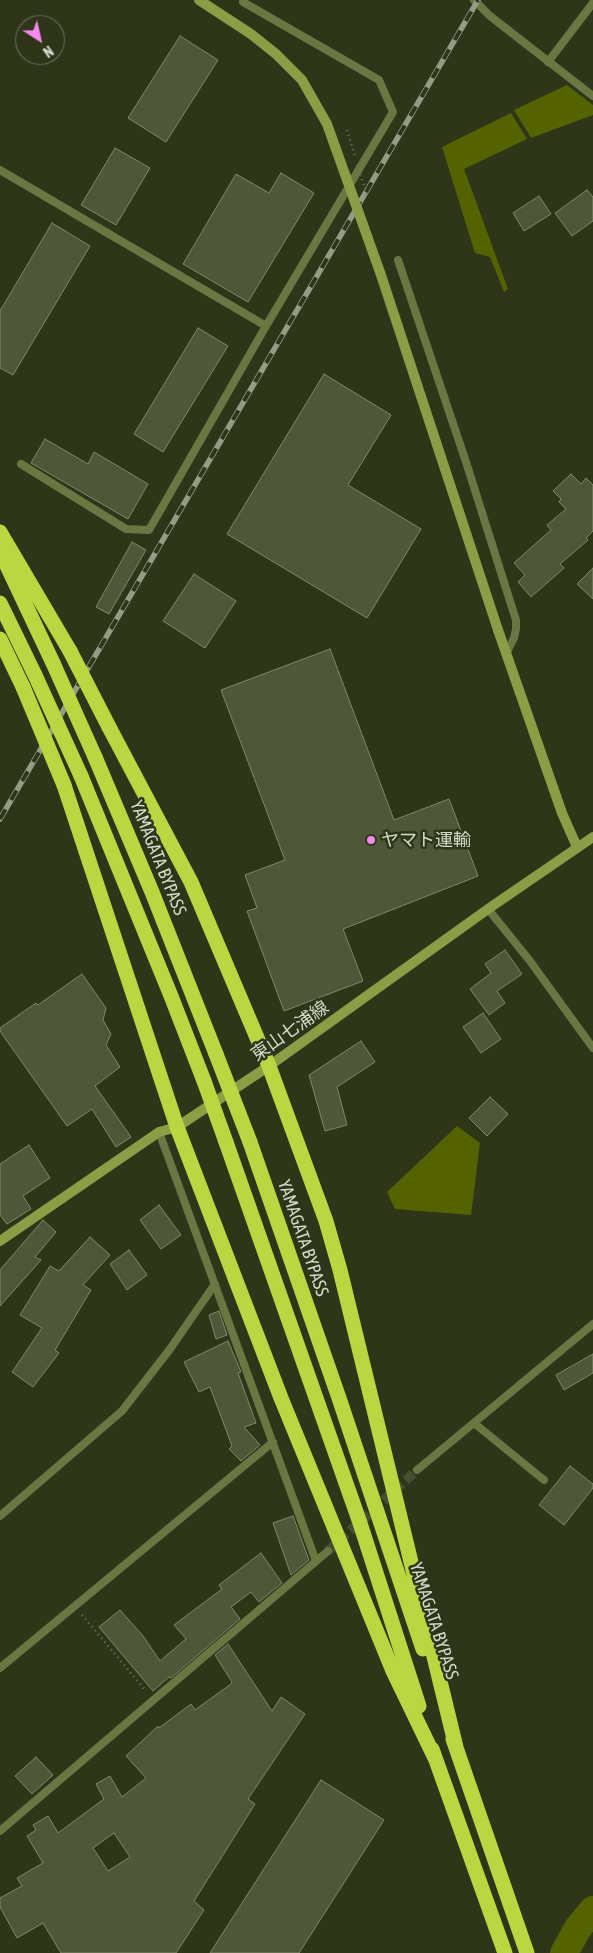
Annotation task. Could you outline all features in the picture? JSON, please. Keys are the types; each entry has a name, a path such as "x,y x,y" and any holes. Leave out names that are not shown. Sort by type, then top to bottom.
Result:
{"highway":[{"path":"0,532 70,651 191,882 269,1066 326,1221 340,1270 456,1747"},
{"name":"YAMAGATA BYPASS","path":"0,551 95,756 156,901 250,1142 342,1407 526,1953"},
{"path":"0,603 81,776 172,996 204,1081 360,1523 435,1758 505,1953"},
{"path":"0,639 23,687 64,785 178,1127 281,1398 393,1671 435,1758"}],"street":[{"path":"199,0 251,34 276,54 302,80 327,124 381,275 506,654 562,814 577,848"},
{"name":"東山七浦線","path":"0,1241 159,1132 178,1127 269,1066 488,909 593,837"}],"lane":[{"path":"474,0 490,16 593,96"},
{"path":"21,464 126,529 150,530 266,326 393,112 379,80 242,1"},
{"path":"548,62 593,4"},
{"path":"0,170 266,326"},
{"path":"398,260 466,462 516,620 514,638 506,654"},
{"path":"488,909 530,961 593,1048"},
{"path":"159,1132 316,1561"},
{"path":"0,1516 122,1411 170,1349 215,1284"},
{"path":"417,1470 593,1324"},
{"path":"474,1423 544,1480"},
{"path":"0,1668 273,1442"},
{"path":"0,1831 328,1551"}],"path":[{"path":"347,130 357,165"},
{"path":"74,1607 154,1700"}],"shaded area":[{"path":"567,85 593,105 593,115 531,138 514,110"},
{"path":"511,113 527,139 464,169 508,289 504,292 490,257 475,253 442,147"},
{"path":"457,1126 480,1143 471,1215 395,1209 387,1192"}],"building":[{"path":"180,36 218,60 166,142 128,118"},
{"path":"115,148 150,168 116,225 81,205"},
{"path":"281,173 314,193 248,302 183,264 236,174 269,193"},
{"path":"587,190 593,197 593,221 572,236 555,213"},
{"path":"539,196 551,214 524,231 513,213"},
{"path":"52,223 90,246 13,375 0,368 0,311"},
{"path":"198,328 228,346 163,452 134,434"},
{"path":"324,374 391,415 348,485 421,529 367,618 227,534"},
{"path":"45,439 88,464 94,452 148,484 128,519 31,463"},
{"path":"571,474 581,484 586,478 593,485 593,531 586,538 588,540 560,564 564,568 531,597 518,582 525,575 514,563 551,530 547,525 566,509 559,502 561,499 553,491"},
{"path":"132,542 146,550 109,614 96,607"},
{"path":"593,568 593,599 577,584"},
{"path":"194,574 236,601 205,648 163,621"},
{"name":"ヤマト運輸","path":"330,649 394,820 449,799 478,876 343,929 363,981 284,1011 247,911 257,908 245,875 285,860 221,690"},
{"path":"505,950 522,974 497,991 505,1003 489,1015 470,989 491,973 485,964"},
{"path":"82,974 106,1008 103,1020 111,1034 106,1045 120,1067 95,1086 131,1137 116,1147 92,1109 67,1126 0,1031 0,1028 36,1003 38,1005"},
{"path":"483,1013 501,1039 481,1053 463,1027"},
{"path":"361,1041 375,1062 337,1087 347,1125 325,1131 309,1075"},
{"path":"490,1097 508,1114 487,1136 469,1118"},
{"path":"29,1145 50,1178 23,1196 31,1209 7,1224 0,1215 0,1164"},
{"path":"159,1205 181,1235 161,1249 140,1220"},
{"path":"43,1220 56,1232 35,1257 41,1260 0,1306 0,1270"},
{"path":"90,1237 110,1255 83,1285 91,1290 55,1350 59,1353 33,1387 12,1372 42,1328 20,1315 50,1266 59,1271"},
{"path":"129,1250 147,1275 127,1290 110,1264"},
{"path":"219,1311 227,1335 216,1339 209,1315"},
{"path":"228,1341 241,1372 238,1373 256,1423 244,1427 260,1445 241,1461 229,1449 232,1446 210,1387 199,1392 184,1362"},
{"path":"593,1354 593,1373 564,1390 556,1375"},
{"path":"570,1466 593,1484 593,1488 564,1525 539,1505"},
{"path":"293,1516 309,1560 291,1575 273,1523"},
{"path":"261,1553 282,1583 259,1602 251,1592 231,1607 240,1619 153,1691 99,1627 120,1610 143,1636 160,1661 186,1639 174,1625 222,1589 219,1585"},
{"path":"228,1644 272,1711 281,1697 305,1714 248,1799 255,1804 194,1901 204,1910 176,1953 61,1953 43,1923 17,1938 0,1907 0,1898 22,1886 17,1878 43,1863 27,1836 36,1830 33,1825 48,1816 58,1833 104,1799 96,1784 110,1776 122,1797 146,1778 126,1756 158,1726 159,1728 191,1704 195,1710 231,1684 232,1682 215,1655","holes":["114,1833 130,1857 108,1871 93,1848"]},
{"path":"36,1757 53,1775 32,1794 15,1776"},
{"path":"321,1780 384,1820 299,1953 210,1953"}],"waterway":[{"path":"564,1953 578,1928 593,1910"}],"tunnel":[{"path":"328,1551 417,1470"}],"railway":[{"path":"0,819 478,0"}],"place":[{"name":"ヤマト運輸","path":"371,840"}]}
